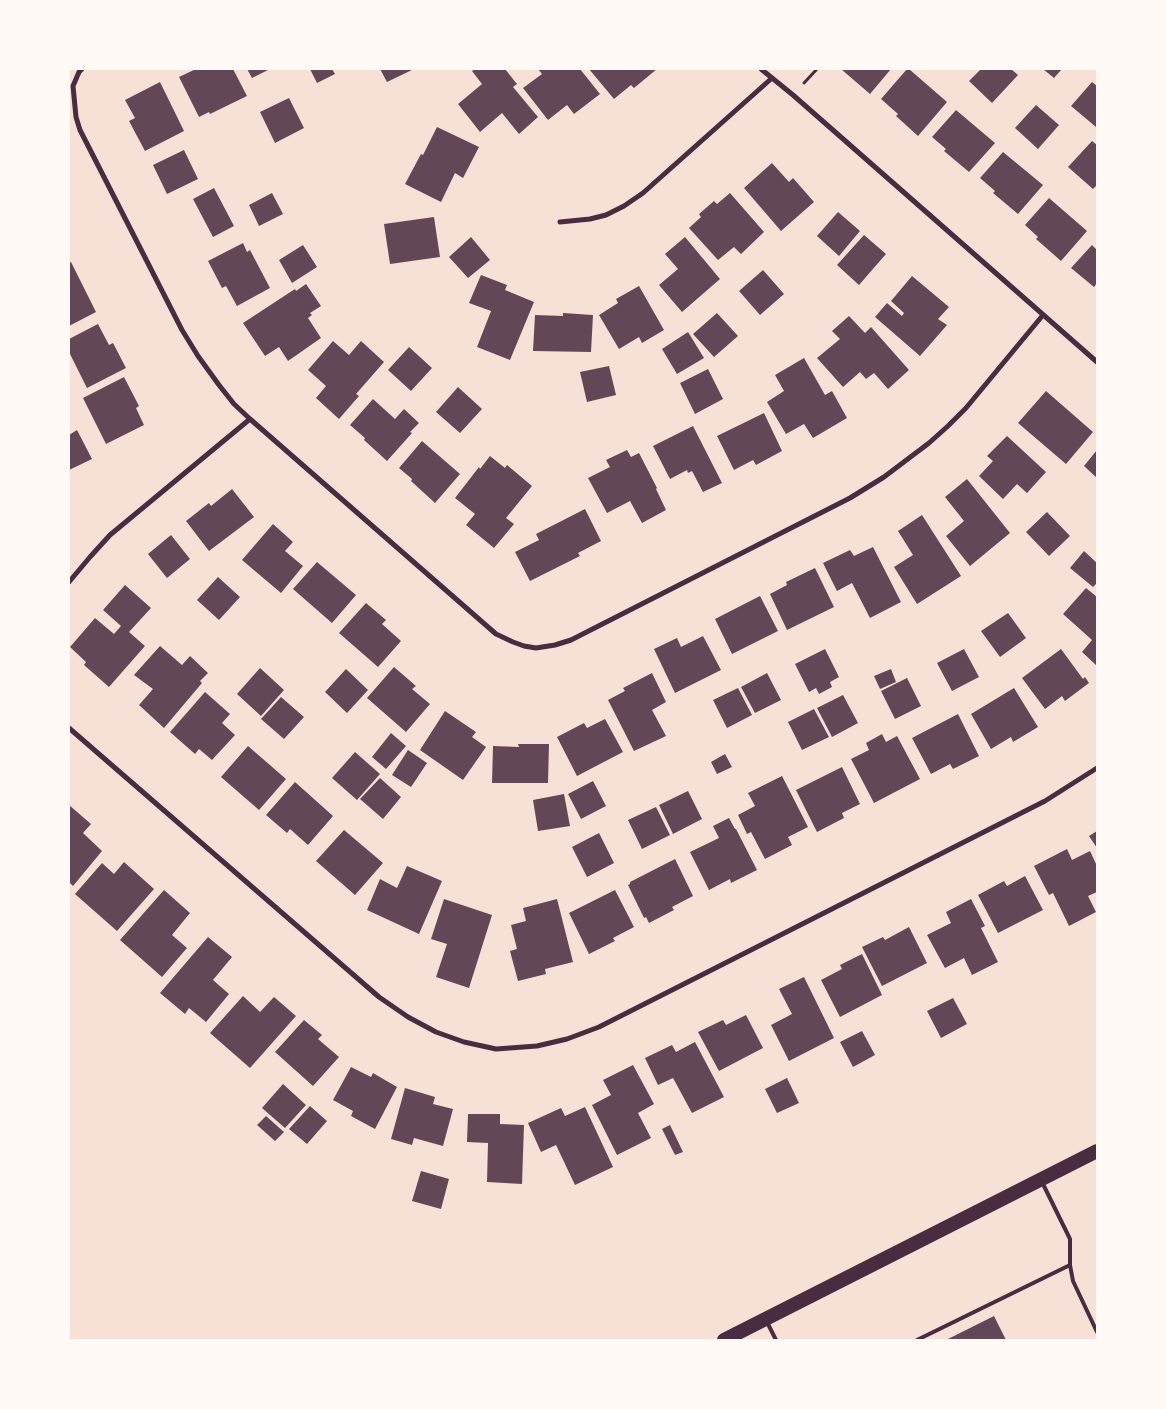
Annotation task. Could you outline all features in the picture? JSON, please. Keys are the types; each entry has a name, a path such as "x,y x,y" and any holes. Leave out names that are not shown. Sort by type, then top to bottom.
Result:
{"highway":[{"path":"724,1340 1097,1151"}],"street":[{"path":"82,69 73,86 76,117 88,146 182,330 219,385 234,404 250,419 496,634 513,642 536,648 571,640 850,498 884,477 929,443 966,408 1043,315"},
{"path":"761,69 1097,362"},
{"path":"560,222 590,219 606,214 624,206 643,194 772,78"},
{"path":"69,582 110,535 250,419"},
{"path":"69,728 379,997 408,1018 436,1032 464,1042 496,1049 537,1046 567,1039 599,1027 1045,801 1097,768"}],"lane":[{"path":"1041,1180 1070,1239 1070,1265 1073,1281 1097,1332"},
{"path":"917,1340 1070,1265"},
{"path":"765,1319 776,1340"}],"path":[{"path":"804,83 817,69"}],"building":[{"path":"196,69 233,69 247,96 210,114 209,112 199,117 179,77"},
{"path":"247,69 270,69 252,78"},
{"path":"310,69 332,69 335,74 317,83"},
{"path":"380,69 414,69 387,82"},
{"path":"475,69 505,69 517,84 513,87 538,117 519,134 502,113 480,132 458,104 482,84 472,71"},
{"path":"538,69 580,69 600,94 574,114 567,105 548,120 523,88 542,74"},
{"path":"589,69 657,69 634,88 631,85 614,99"},
{"path":"841,69 891,69 870,94"},
{"path":"907,69 947,102 918,136 881,99"},
{"path":"981,69 1011,69 1018,75 992,103 969,81"},
{"path":"1043,69 1062,69 1054,78"},
{"path":"160,82 184,131 145,151 129,121 135,118 125,100"},
{"path":"1092,82 1097,86 1096,127 1071,106"},
{"path":"289,98 304,128 275,143 260,112"},
{"path":"1036,105 1059,125 1038,149 1015,128"},
{"path":"956,110 995,143 969,172 944,151 946,149 932,137"},
{"path":"437,127 479,147 463,178 455,173 441,202 405,184"},
{"path":"1092,141 1097,145 1097,185 1093,189 1068,167"},
{"path":"184,150 198,179 167,194 153,165"},
{"path":"1003,152 1043,185 1018,214 993,193 995,191 980,178"},
{"path":"772,163 789,182 793,178 814,202 781,231 744,188"},
{"path":"214,188 234,226 213,237 193,199"},
{"path":"272,193 283,214 259,226 249,205"},
{"path":"730,193 764,232 741,254 734,247 718,260 689,228 701,217 699,214 714,201 717,204"},
{"path":"1049,198 1087,231 1061,261 1036,239 1038,237 1025,225"},
{"path":"838,212 860,231 839,256 817,236"},
{"path":"434,217 440,257 390,264 384,224"},
{"path":"864,235 886,254 859,285 837,265"},
{"path":"471,237 490,260 468,278 449,257"},
{"path":"685,237 720,279 682,312 659,285 678,269 665,254"},
{"path":"243,243 247,252 250,250 270,288 237,306 226,286 222,288 208,261"},
{"path":"303,245 317,267 292,283 279,260"},
{"path":"1092,245 1097,250 1097,283 1094,287 1071,268"},
{"path":"71,262 96,312 69,326 69,263"},
{"path":"763,270 784,294 760,315 739,291"},
{"path":"481,275 507,285 505,290 534,302 510,360 477,347 491,311 469,303"},
{"path":"912,276 949,307 938,319 947,325 920,356 875,317 887,303 902,316 904,313 891,301"},
{"path":"306,284 321,306 310,313 312,315 308,318 321,338 288,361 279,347 265,356 243,323 295,289 296,291"},
{"path":"639,286 664,330 642,343 639,337 619,349 599,315 618,303 616,299"},
{"path":"563,313 593,315 591,352 533,351 535,315 563,316"},
{"path":"717,313 738,336 714,357 693,334"},
{"path":"849,316 865,333 871,327 909,370 888,389 874,373 866,379 860,372 843,387 817,358 840,339 832,331"},
{"path":"98,324 109,345 113,343 126,368 87,388 69,352 69,339"},
{"path":"688,332 704,358 677,374 662,349"},
{"path":"333,341 349,355 361,341 384,362 356,394 359,396 339,419 316,398 326,386 308,370"},
{"path":"409,347 432,368 411,391 388,370"},
{"path":"804,358 825,395 832,391 847,418 813,438 804,424 786,434 767,402 784,391 775,375"},
{"path":"609,366 616,395 587,402 580,372"},
{"path":"708,369 723,399 695,414 680,383"},
{"path":"124,377 139,406 136,408 144,425 106,444 83,398"},
{"path":"458,387 482,409 460,433 436,412"},
{"path":"1046,391 1093,432 1066,464 1018,423"},
{"path":"373,399 395,419 404,409 419,423 387,461 350,425"},
{"path":"764,413 782,451 756,465 753,460 734,470 717,436"},
{"path":"693,426 722,483 703,492 692,471 688,473 687,470 670,479 653,446"},
{"path":"77,430 92,459 69,470 69,435"},
{"path":"1007,436 1046,472 1027,493 1017,484 1003,499 979,476 993,461 987,456"},
{"path":"422,441 460,474 435,503 399,468"},
{"path":"627,450 631,457 639,453 666,510 642,523 630,501 607,513 588,478 610,467 606,460"},
{"path":"1097,450 1097,478 1084,466"},
{"path":"490,456 505,468 507,465 532,486 506,518 514,524 494,548 466,525 475,514 455,498"},
{"path":"967,479 1010,533 970,566 946,536 964,521 945,497"},
{"path":"232,489 254,517 209,551 186,521 209,503 211,506"},
{"path":"585,509 601,541 578,553 580,556 530,581 515,552 539,540 536,534"},
{"path":"1047,512 1070,536 1049,556 1026,532"},
{"path":"922,515 961,576 917,604 894,567 913,555 898,531"},
{"path":"273,524 293,542 285,551 303,566 281,593 242,560"},
{"path":"171,535 190,559 167,578 148,554"},
{"path":"873,547 901,602 870,618 852,583 837,591 823,563 850,550 854,556"},
{"path":"1084,551 1097,563 1097,583 1093,587 1070,568"},
{"path":"317,562 356,595 332,623 293,589"},
{"path":"815,568 834,607 787,630 770,594 787,585 786,582"},
{"path":"218,577 240,597 219,620 197,600"},
{"path":"125,585 151,608 129,632 145,646 109,687 84,665 86,662 70,647 95,618 114,634 121,626 103,610"},
{"path":"1086,588 1097,597 1097,666 1082,652 1092,640 1063,614"},
{"path":"760,596 778,631 732,654 715,619"},
{"path":"366,603 386,620 382,624 401,641 378,667 339,633"},
{"path":"1008,613 1026,638 1000,657 981,631"},
{"path":"703,636 721,670 675,693 654,649 677,638 681,647"},
{"path":"160,646 182,665 190,656 208,673 200,681 202,683 164,728 139,705 153,689 134,675"},
{"path":"825,649 839,677 830,682 832,687 819,694 816,688 809,692 795,664"},
{"path":"964,649 979,677 952,691 937,663"},
{"path":"1061,649 1083,679 1085,677 1089,683 1065,701 1062,696 1045,709 1022,678"},
{"path":"394,667 416,686 412,689 430,704 406,732 367,698"},
{"path":"260,668 284,690 261,716 237,694"},
{"path":"346,669 368,690 347,713 325,692"},
{"path":"891,669 896,682 880,689 874,676"},
{"path":"652,673 666,702 652,710 666,736 634,751 608,700 625,691 623,688"},
{"path":"767,673 781,700 755,713 741,687"},
{"path":"907,678 921,706 895,719 881,691"},
{"path":"738,688 752,715 727,728 713,700"},
{"path":"1014,688 1038,727 1013,742 1011,737 991,749 971,714"},
{"path":"205,692 230,714 222,723 235,735 212,760 199,749 195,754 170,732"},
{"path":"843,695 858,723 832,737 817,708"},
{"path":"281,697 304,717 284,739 261,719"},
{"path":"814,709 829,737 802,750 788,722"},
{"path":"445,711 476,732 472,737 486,747 463,780 420,750"},
{"path":"958,714 979,756 953,769 950,764 931,774 912,738"},
{"path":"605,719 623,752 577,776 557,737 584,723 587,728"},
{"path":"391,733 406,746 386,769 372,757"},
{"path":"882,734 886,742 897,736 920,779 874,803 851,759 869,750 866,743"},
{"path":"518,744 549,744 548,783 492,783 493,746 519,747"},
{"path":"248,746 286,779 259,810 221,777"},
{"path":"408,750 427,763 411,787 392,775"},
{"path":"355,752 380,774 357,800 332,778"},
{"path":"725,754 732,767 717,774 711,762"},
{"path":"842,767 860,804 842,813 844,818 817,832 796,790"},
{"path":"782,776 808,827 788,837 792,845 765,859 751,832 747,834 738,815 755,806 748,793"},
{"path":"380,778 401,797 383,819 360,799"},
{"path":"593,781 606,806 581,819 568,794"},
{"path":"295,782 333,816 308,845 290,829 287,833 266,815"},
{"path":"688,791 702,819 673,834 659,805"},
{"path":"564,794 570,826 538,831 533,800"},
{"path":"69,805 91,824 83,833 102,851 73,886 69,882"},
{"path":"656,807 670,835 642,849 628,820"},
{"path":"729,818 757,870 731,883 730,879 709,890 690,852 719,838 713,826"},
{"path":"344,830 383,863 355,895 316,861"},
{"path":"1097,831 1097,848 1089,836"},
{"path":"599,833 614,863 587,877 572,847"},
{"path":"1067,849 1072,860 1090,851 1097,866 1097,892 1088,896 1096,912 1069,926 1053,893 1049,895 1034,866"},
{"path":"675,859 693,896 672,907 674,910 649,923 646,917 644,918 628,885 630,882"},
{"path":"124,862 154,889 117,931 75,894 102,863 114,874"},
{"path":"407,866 442,881 419,934 367,910 380,879 397,888"},
{"path":"1025,876 1043,910 998,933 978,895 1004,881 1007,886"},
{"path":"164,890 190,913 172,935 187,948 162,977 120,940"},
{"path":"615,890 634,927 613,938 615,941 589,954 569,913"},
{"path":"444,899 492,915 469,988 436,977 447,944 431,939"},
{"path":"557,899 573,962 545,969 546,974 518,981 510,951 517,949 511,925 526,921 523,908"},
{"path":"971,899 985,926 981,928 998,962 972,975 964,958 945,968 927,935 951,923 946,912"},
{"path":"909,927 927,963 882,986 862,947 883,937 885,940"},
{"path":"208,937 232,957 213,980 229,994 206,1022 189,1008 185,1014 160,993"},
{"path":"862,954 882,995 840,1017 821,980 842,969 840,965"},
{"path":"804,977 834,1038 789,1061 771,1025 792,1014 779,989"},
{"path":"243,996 260,1012 274,997 296,1016 250,1068 210,1033"},
{"path":"953,998 967,1024 941,1038 927,1011"},
{"path":"746,1015 763,1048 719,1071 698,1032 723,1020 726,1025"},
{"path":"304,1020 322,1035 318,1039 339,1057 313,1086 275,1052"},
{"path":"862,1031 875,1055 853,1067 840,1042"},
{"path":"695,1042 724,1097 692,1113 673,1078 658,1085 645,1058 672,1045 676,1052"},
{"path":"633,1065 654,1104 638,1113 651,1138 617,1155 592,1105 611,1095 603,1080"},
{"path":"351,1067 371,1077 373,1073 397,1087 375,1129 351,1116 353,1111 333,1100"},
{"path":"787,1078 799,1103 777,1113 765,1089"},
{"path":"283,1084 306,1105 285,1128 262,1108"},
{"path":"405,1088 435,1097 433,1104 453,1109 443,1146 414,1138 412,1145 391,1139"},
{"path":"310,1106 327,1121 307,1144 289,1129"},
{"path":"585,1107 613,1167 575,1185 556,1145 541,1152 528,1123 561,1108 565,1116"},
{"path":"468,1114 500,1114 500,1124 524,1125 522,1184 487,1182 488,1143 467,1142"},
{"path":"266,1116 284,1132 275,1141 257,1125"},
{"path":"670,1125 683,1152 675,1155 662,1129"},
{"path":"421,1171 449,1179 441,1209 412,1201"},
{"path":"994,1316 1006,1340 946,1340"}]}
